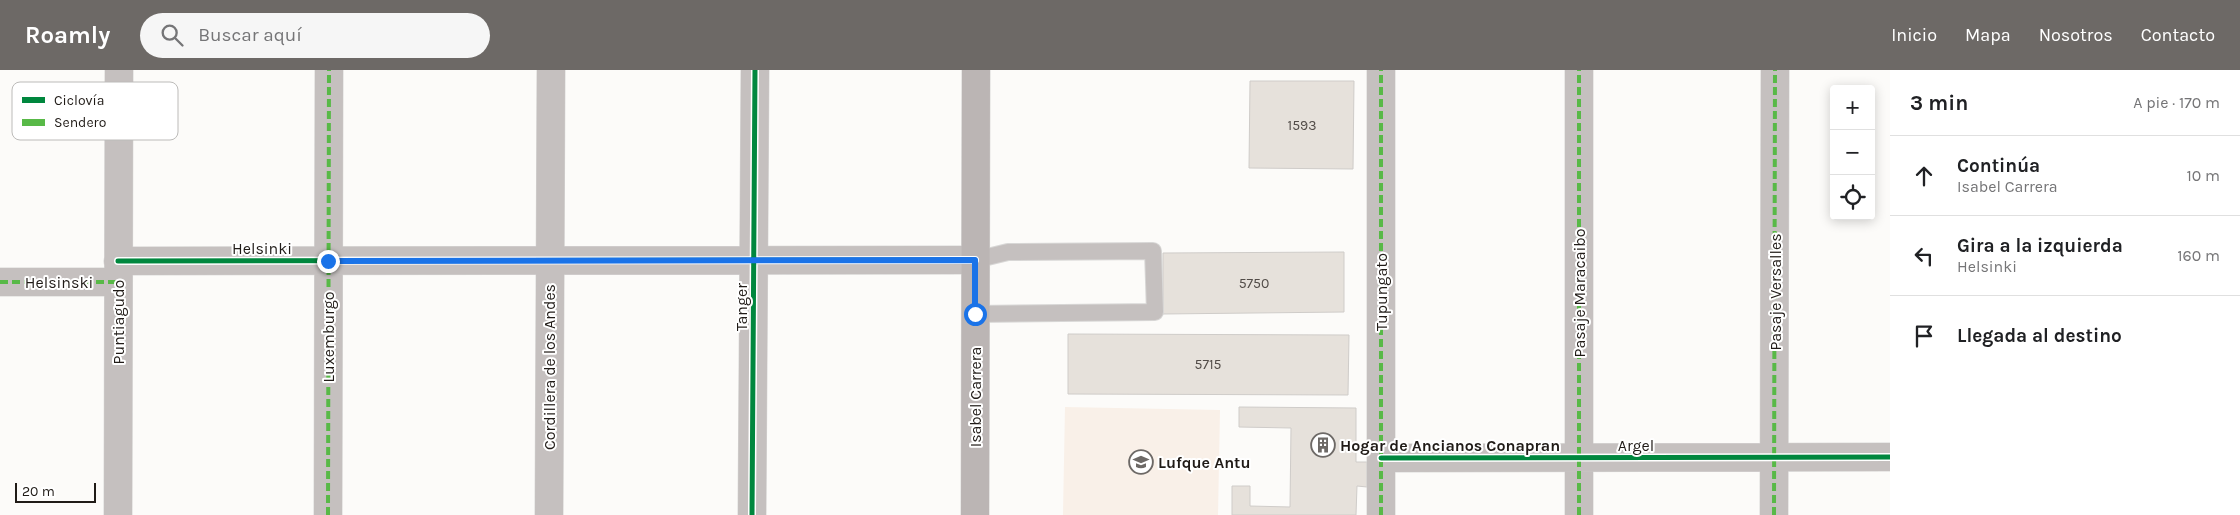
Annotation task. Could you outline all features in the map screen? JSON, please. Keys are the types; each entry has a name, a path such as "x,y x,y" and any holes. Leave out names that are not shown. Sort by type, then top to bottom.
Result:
{"street":[{"name":"Luxemburgo","path":"328,515 329,70"},
{"name":"Cordillera de los Andes","path":"549,515 551,70"},
{"name":"Tanger","path":"752,515 755,70"},
{"name":"Isabel Carrera","path":"975,515 976,70"},
{"name":"Tupungato","path":"1381,70 1381,515"},
{"name":"Pasaje Maracaibo","path":"1578,515 1579,70"},
{"name":"Pasaje Versalles","path":"1774,515 1775,70"},
{"name":"Puntiagudo","path":"118,140 118,515"},
{"name":"Helsinki","path":"118,271 328,261 975,260"},
{"name":"Helsinski","path":"0,282 118,271"},
{"name":"Argel","path":"1381,458 1890,457"}],"lane":[{"path":"975,260 1008,252 1154,251 1155,312 975,314"}],"shaded area":[{"name":"Lufque Antu","path":"1065,407 1220,410 1218,515 1063,515"}],"building":[{"path":"1250,81 1354,81 1353,169 1249,168"},
{"path":"1344,252 1344,312 1163,314 1163,253"},
{"path":"1068,334 1349,335 1348,395 1068,394"},
{"name":"Hogar de Ancianos Conapran","path":"1239,407 1356,408 1356,462 1367,462 1367,487 1357,486 1356,515 1232,515 1232,486 1250,486 1250,506 1290,507 1291,428 1239,427"}],"marked path":[{"path":"328,515 329,70"},
{"path":"1381,70 1381,515"},
{"path":"1579,70 1579,515"},
{"path":"1774,515 1775,70"},
{"path":"0,282 118,282"}],"cycle path":[{"path":"752,515 755,70"},
{"path":"118,261 975,260"},
{"path":"1381,458 1890,457"}],"place":[{"name":"Hogar de Ancianos Conapran","path":"1323,445"},
{"name":"Lufque Antu","path":"1141,462"}],"route":[{"path":"328,261 975,260 975,314"}]}
